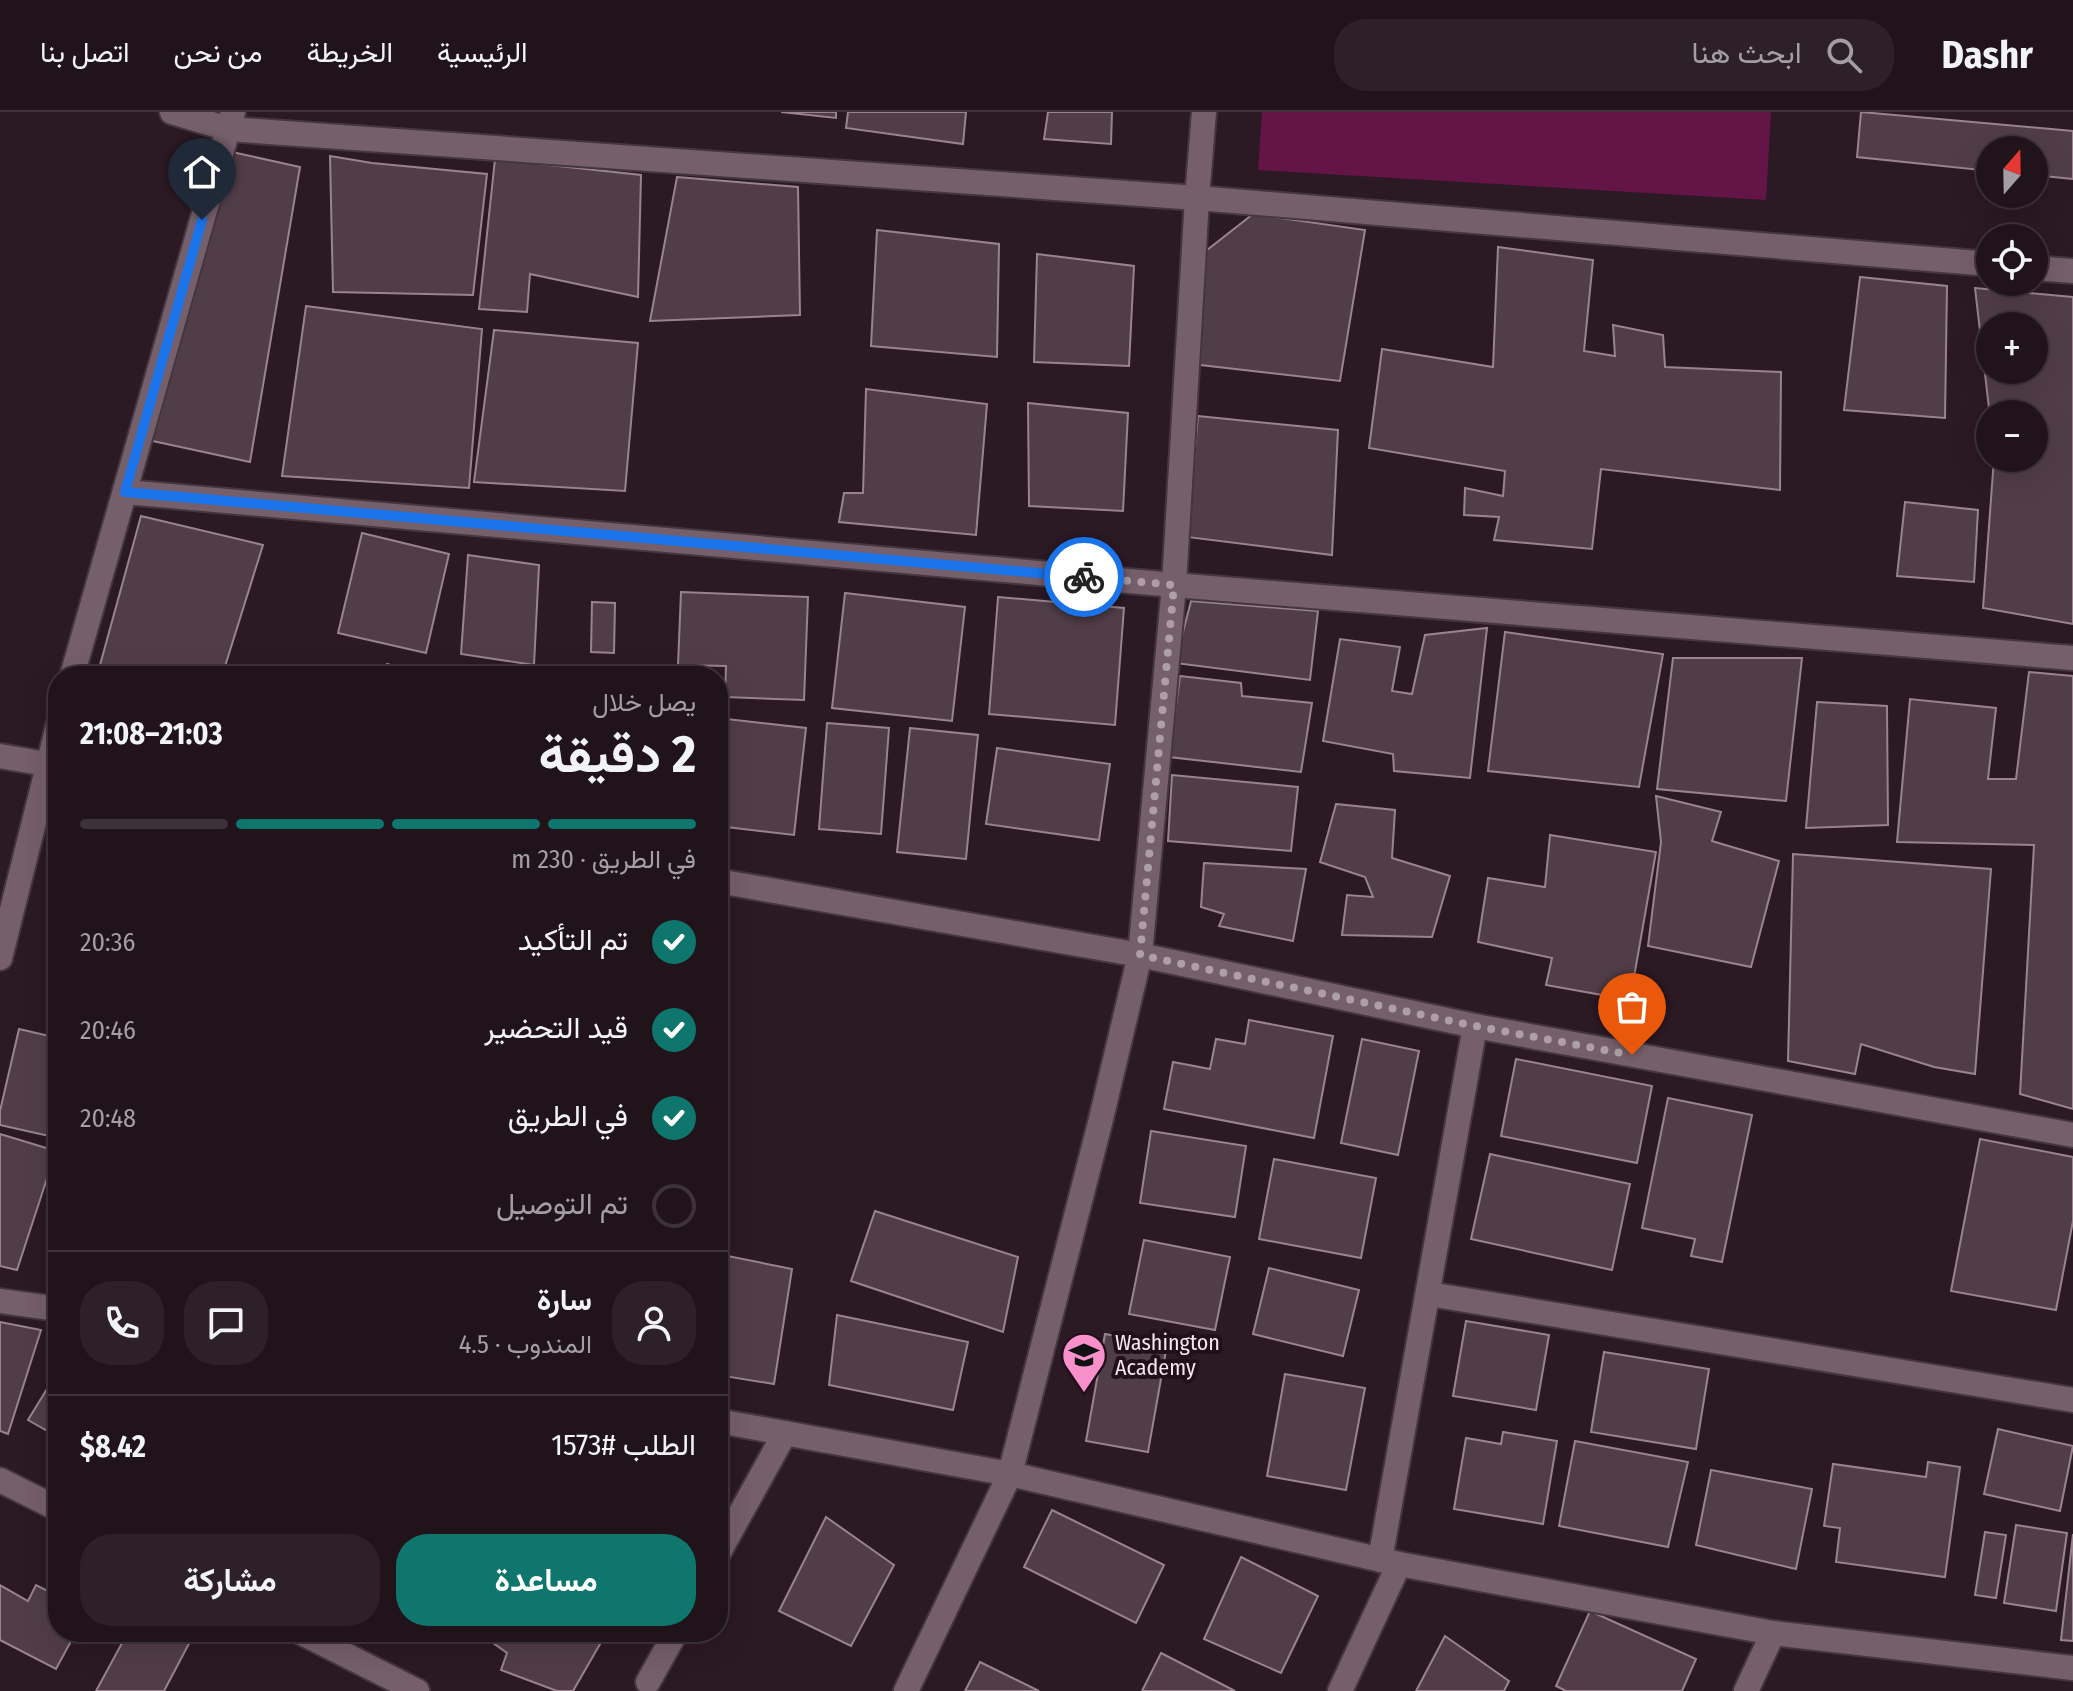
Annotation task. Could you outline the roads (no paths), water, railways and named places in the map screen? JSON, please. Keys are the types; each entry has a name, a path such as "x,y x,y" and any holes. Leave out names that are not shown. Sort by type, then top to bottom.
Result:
{"street":[{"path":"172,112 230,121 1976,263"},
{"path":"906,1691 1010,1474 1140,955 1174,585 1204,112"},
{"path":"75,666 230,121"},
{"path":"2048,269 2073,271"},
{"path":"125,492 1174,585 2073,658"},
{"path":"0,756 48,764"},
{"path":"0,958 48,783"},
{"path":"728,883 1140,955 1475,1026 2073,1135"},
{"path":"1340,1691 1390,1562 1429,1294 1475,1026"},
{"path":"1429,1294 2073,1400"},
{"path":"0,1301 48,1308"},
{"path":"728,1423 1010,1474 1390,1562 1773,1633 2073,1668"},
{"path":"728,1536 785,1433"},
{"path":"0,1480 48,1504"},
{"path":"1746,1691 1773,1633"},
{"path":"320,1642 417,1691"},
{"path":"653,1688 672,1642"}],"place":[{"name":"Washington Academy","path":"1084,1394"}]}
